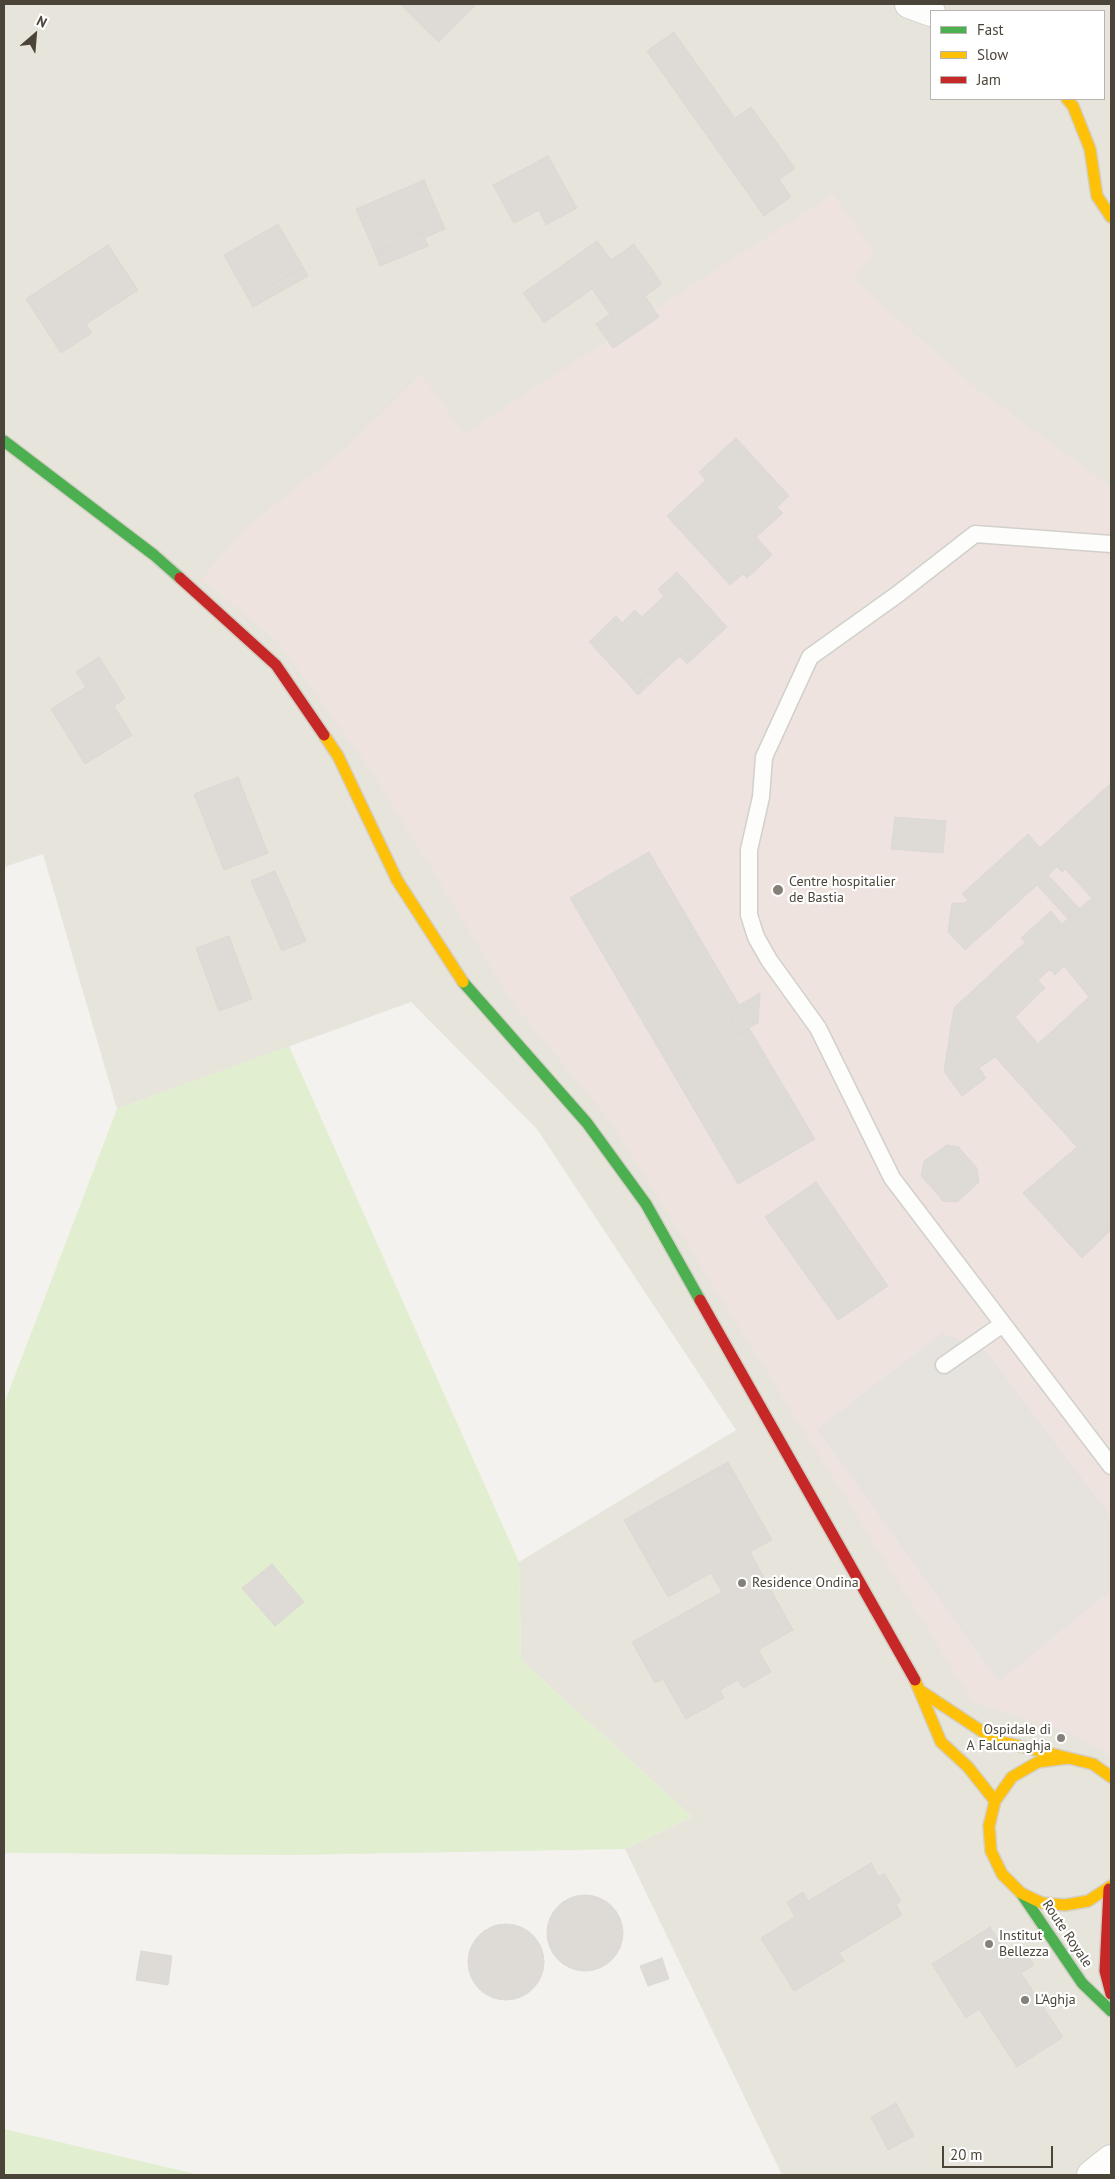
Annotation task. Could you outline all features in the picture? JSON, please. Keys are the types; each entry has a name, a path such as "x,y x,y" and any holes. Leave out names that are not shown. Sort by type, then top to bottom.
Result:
{"main road":[{"path":"1068,100 1073,106 1090,150 1097,196 1111,217"},
{"path":"4,441 154,555 276,665 338,756 397,880 459,978 587,1123 646,1204 922,1691 941,1742 968,1767 995,1801"},
{"path":"922,1691 995,1740 1093,1764 1111,1777"},
{"path":"1068,1758 1038,1762 1012,1777 995,1801 989,1826 991,1851 1002,1874 1021,1893 1042,1903 1065,1905 1088,1901 1110,1888"},
{"name":"Route Royale","path":"1110,1888 1105,1971 1111,1994"},
{"name":"Route Royale","path":"1021,1893 1082,1983 1111,2010"}],"street":[{"path":"909,4 930,12"},
{"path":"1090,2175 1111,2159"}],"lane":[{"path":"1111,544 975,534 898,594 810,657 764,757 761,797 749,850 749,915 756,937 769,960 818,1028 892,1178 1111,1466"},
{"path":"944,1365 1003,1324"}],"shaded area":[{"path":"4,4 1111,4 1111,2175 782,2175 625,1849 692,1817 521,1660 519,1562 736,1430 537,1129 411,1002 117,1109 43,854 4,867"},
{"name":"Centre hospitalier de Bastia","path":"833,194 874,252 854,280 975,387 1111,487 1111,1757 1072,1733 973,1702 608,1118 515,1006 373,773 276,640 201,579 246,527 343,451 421,374 464,434"},
{"path":"942,1333 986,1351 1111,1517 1111,1590 999,1682 817,1429"}],"green space":[{"path":"289,1046 519,1562 521,1660 692,1817 625,1849 294,1855 4,1853 4,1404 117,1109"},
{"path":"4,2129 200,2175 4,2175"}],"building":[{"path":"400,4 456,4 428,32"},
{"path":"456,4 476,5 439,42 428,32"},
{"path":"674,32 735,118 751,107 795,168 779,180 791,197 764,216 647,51"},
{"path":"548,156 577,208 546,225 539,210 514,223 493,185"},
{"path":"424,180 445,229 424,238 422,232 375,253 356,209"},
{"path":"278,224 303,267 248,298 224,255"},
{"path":"422,232 428,246 380,266 375,253"},
{"path":"597,241 611,260 634,244 662,284 645,296 659,317 627,339 592,289 544,323 523,293"},
{"path":"108,245 138,290 86,324 92,333 61,353 26,299"},
{"path":"303,267 308,276 253,307 248,298"},
{"path":"610,314 627,339 613,348 596,324"},
{"path":"736,438 789,496 777,507 783,513 756,537 772,555 747,578 743,574 730,585 667,516 706,480 699,472"},
{"path":"677,572 727,627 713,640 706,632 657,677 651,670 632,688 589,642 616,616 622,623 635,610 642,617 664,596 658,589"},
{"path":"706,632 713,640 687,664 680,656"},
{"path":"99,657 125,698 114,706 132,735 85,764 51,709 86,687 76,672"},
{"path":"651,670 657,677 638,695 632,688"},
{"path":"238,777 268,853 224,870 194,794"},
{"path":"1111,783 1111,1230 1082,1258 1023,1193 1077,1147 995,1057 979,1068 986,1078 962,1096 944,1071 954,1008 1013,953 1045,988 1015,1017 1038,1044 1089,997 1064,966 1055,975 1021,938 1051,911 1062,924 1092,898 1065,869 1062,872 1057,867 965,950 948,932 952,903 965,903 968,900 962,894 1028,834 1040,848"},
{"path":"895,817 946,821 943,853 891,849"},
{"path":"649,852 739,1005 727,1012 739,1034 749,1028 815,1139 738,1184 570,898"},
{"path":"275,871 306,941 282,951 251,881"},
{"path":"1048,875 1080,909 1068,919 1037,885"},
{"path":"229,936 252,999 219,1011 196,948"},
{"path":"1025,943 1050,969 1038,980 1013,953"},
{"path":"760,993 758,1023 739,1034 727,1012"},
{"path":"947,1145 959,1147 967,1157 962,1162 979,1182 957,1202 940,1182 932,1188 921,1176 924,1161"},
{"path":"967,1157 977,1168 979,1182 962,1162"},
{"path":"816,1182 888,1286 838,1320 765,1217"},
{"path":"940,1182 957,1202 943,1201 932,1188"},
{"name":"Residence Ondina","path":"728,1462 772,1540 750,1552 793,1630 758,1650 771,1672 743,1688 738,1680 720,1690 724,1698 686,1719 663,1679 655,1683 632,1642 722,1592 711,1573 668,1597 624,1520"},
{"path":"272,1564 304,1602 275,1626 242,1588"},
{"path":"871,1863 879,1877 884,1873 901,1901 896,1904 902,1915 839,1953 844,1961 794,1991 761,1938 795,1917 787,1902 803,1892 808,1901"},
{"path":"585,1895 599,1898 612,1906 620,1919 623,1933 620,1947 612,1960 599,1968 585,1971 571,1968 558,1960 550,1947 547,1933 550,1919 558,1906 571,1898"},
{"path":"506,1924 520,1927 533,1935 541,1948 544,1962 541,1976 533,1989 520,1997 506,2000 492,1997 479,1989 471,1976 468,1962 471,1948 479,1935 492,1927"},
{"path":"990,1927 1008,1955 1022,1946 1034,1965 1021,1973 1063,2037 1017,2067 979,2009 966,2018 932,1964"},
{"path":"141,1951 172,1956 168,1985 136,1980"},
{"path":"662,1958 669,1979 648,1986 640,1966"},
{"path":"896,2103 914,2136 888,2150 871,2117"}],"traffic: fast":[{"path":"4,441 154,555 180,578"},
{"path":"463,982 587,1123 646,1204 700,1300"},
{"path":"1021,1893 1082,1983 1111,2011"}],"traffic: slow":[{"path":"1068,100 1073,106 1090,149 1097,196 1111,217"},
{"path":"324,735 338,756 397,880 463,982"},
{"path":"915,1680 941,1742 968,1767 995,1801"},
{"path":"921,1691 995,1740 1093,1764 1111,1777"},
{"path":"1068,1758 1038,1762 1012,1777 995,1801 989,1826 991,1851 1002,1874 1021,1893 1042,1903 1065,1905 1088,1901 1111,1886"}],"traffic: jam":[{"path":"180,578 276,665 324,735"},
{"path":"700,1300 915,1680"},
{"path":"1109,1889 1105,1971 1111,1994"}],"place":[{"name":"Centre hospitalier de Bastia","path":"778,890"},
{"name":"Residence Ondina","path":"742,1583"},
{"name":"Ospidale di A Falcunaghja","path":"1061,1738"},
{"name":"Institut Bellezza","path":"989,1944"},
{"name":"L'Aghja","path":"1025,2000"}]}
